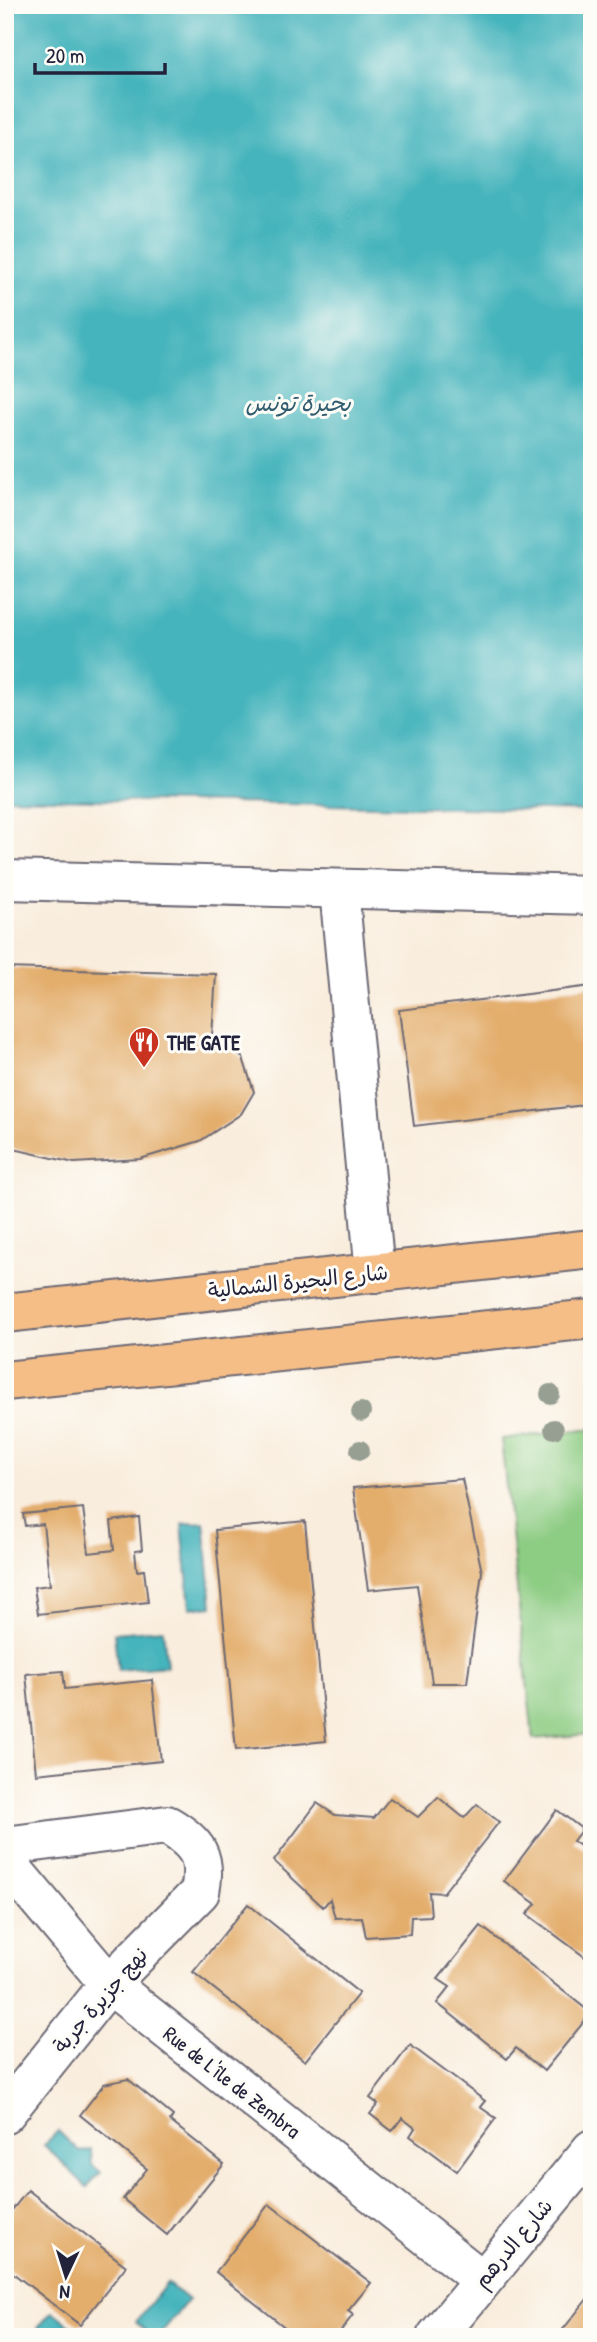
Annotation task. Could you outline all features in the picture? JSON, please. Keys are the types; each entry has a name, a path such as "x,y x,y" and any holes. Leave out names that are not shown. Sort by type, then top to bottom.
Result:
{"main road":[{"name":"شارع البحيرة الشمالية","path":"5,1313 592,1249"},
{"path":"5,1381 592,1319"}],"street":[{"path":"5,880 592,895"},
{"path":"340,889 375,1273"},
{"name":"نهج جزيرة جربة","path":"5,1846 167,1825 184,1835 199,1851 204,1872 201,1892 108,1984 5,2114"},
{"name":"Rue de L'île de Zembra","path":"5,1860 108,1984 482,2280"},
{"name":"شارع الدرهم","path":"436,2337 592,2150"}],"green space":[{"path":"592,1429 592,1734 533,1739 501,1439"}],"water":[{"name":"بحيرة تونس","path":"5,5 592,5 592,811 5,798"},
{"path":"204,1522 212,1606 190,1608 182,1524"},
{"path":"163,1629 167,1666 118,1670 114,1633"},
{"path":"58,2131 80,2152 91,2150 92,2165 101,2172 87,2187 44,2145"},
{"path":"167,2283 188,2300 158,2337 154,2337 136,2322"},
{"path":"52,2311 86,2337 47,2337 37,2329"}],"building":[{"path":"5,968 216,974 212,1037 243,1058 254,1092 241,1114 200,1141 140,1159 74,1163 5,1147"},
{"path":"592,986 592,1104 414,1126 399,1010"},
{"path":"462,1479 482,1572 467,1683 432,1683 417,1585 368,1590 353,1488"},
{"path":"83,1508 89,1553 114,1550 111,1521 139,1517 142,1550 135,1551 137,1571 144,1570 148,1602 38,1614 34,1587 50,1585 43,1524 25,1526 23,1514"},
{"path":"305,1521 326,1741 236,1750 215,1530"},
{"path":"63,1671 65,1689 152,1680 161,1761 36,1774 26,1674"},
{"path":"438,1797 464,1818 477,1804 499,1822 443,1893 429,1892 431,1916 411,1917 410,1934 366,1937 362,1917 335,1918 330,1899 323,1907 274,1861 317,1803 335,1815 374,1818 390,1798 418,1817"},
{"path":"557,1810 582,1829 573,1841 592,1854 592,1947 585,1957 527,1914 536,1904 504,1881"},
{"path":"248,1904 359,1993 305,2061 193,1972"},
{"path":"481,1926 591,2013 544,2071 516,2048 507,2059 437,2003 450,1987 438,1979"},
{"path":"410,2045 485,2101 480,2107 496,2118 457,2171 410,2136 415,2128 402,2118 392,2131 370,2114 378,2104 370,2098"},
{"path":"128,2079 173,2116 170,2121 224,2164 167,2235 123,2199 147,2169 80,2115 104,2084"},
{"path":"28,2190 126,2266 80,2325 5,2267 5,2219"},
{"path":"269,2204 371,2283 348,2311 353,2315 336,2337 297,2337 216,2272"},
{"path":"592,2293 592,2337 557,2337"}],"place":[{"name":"THE GATE","path":"144,1069"}]}
